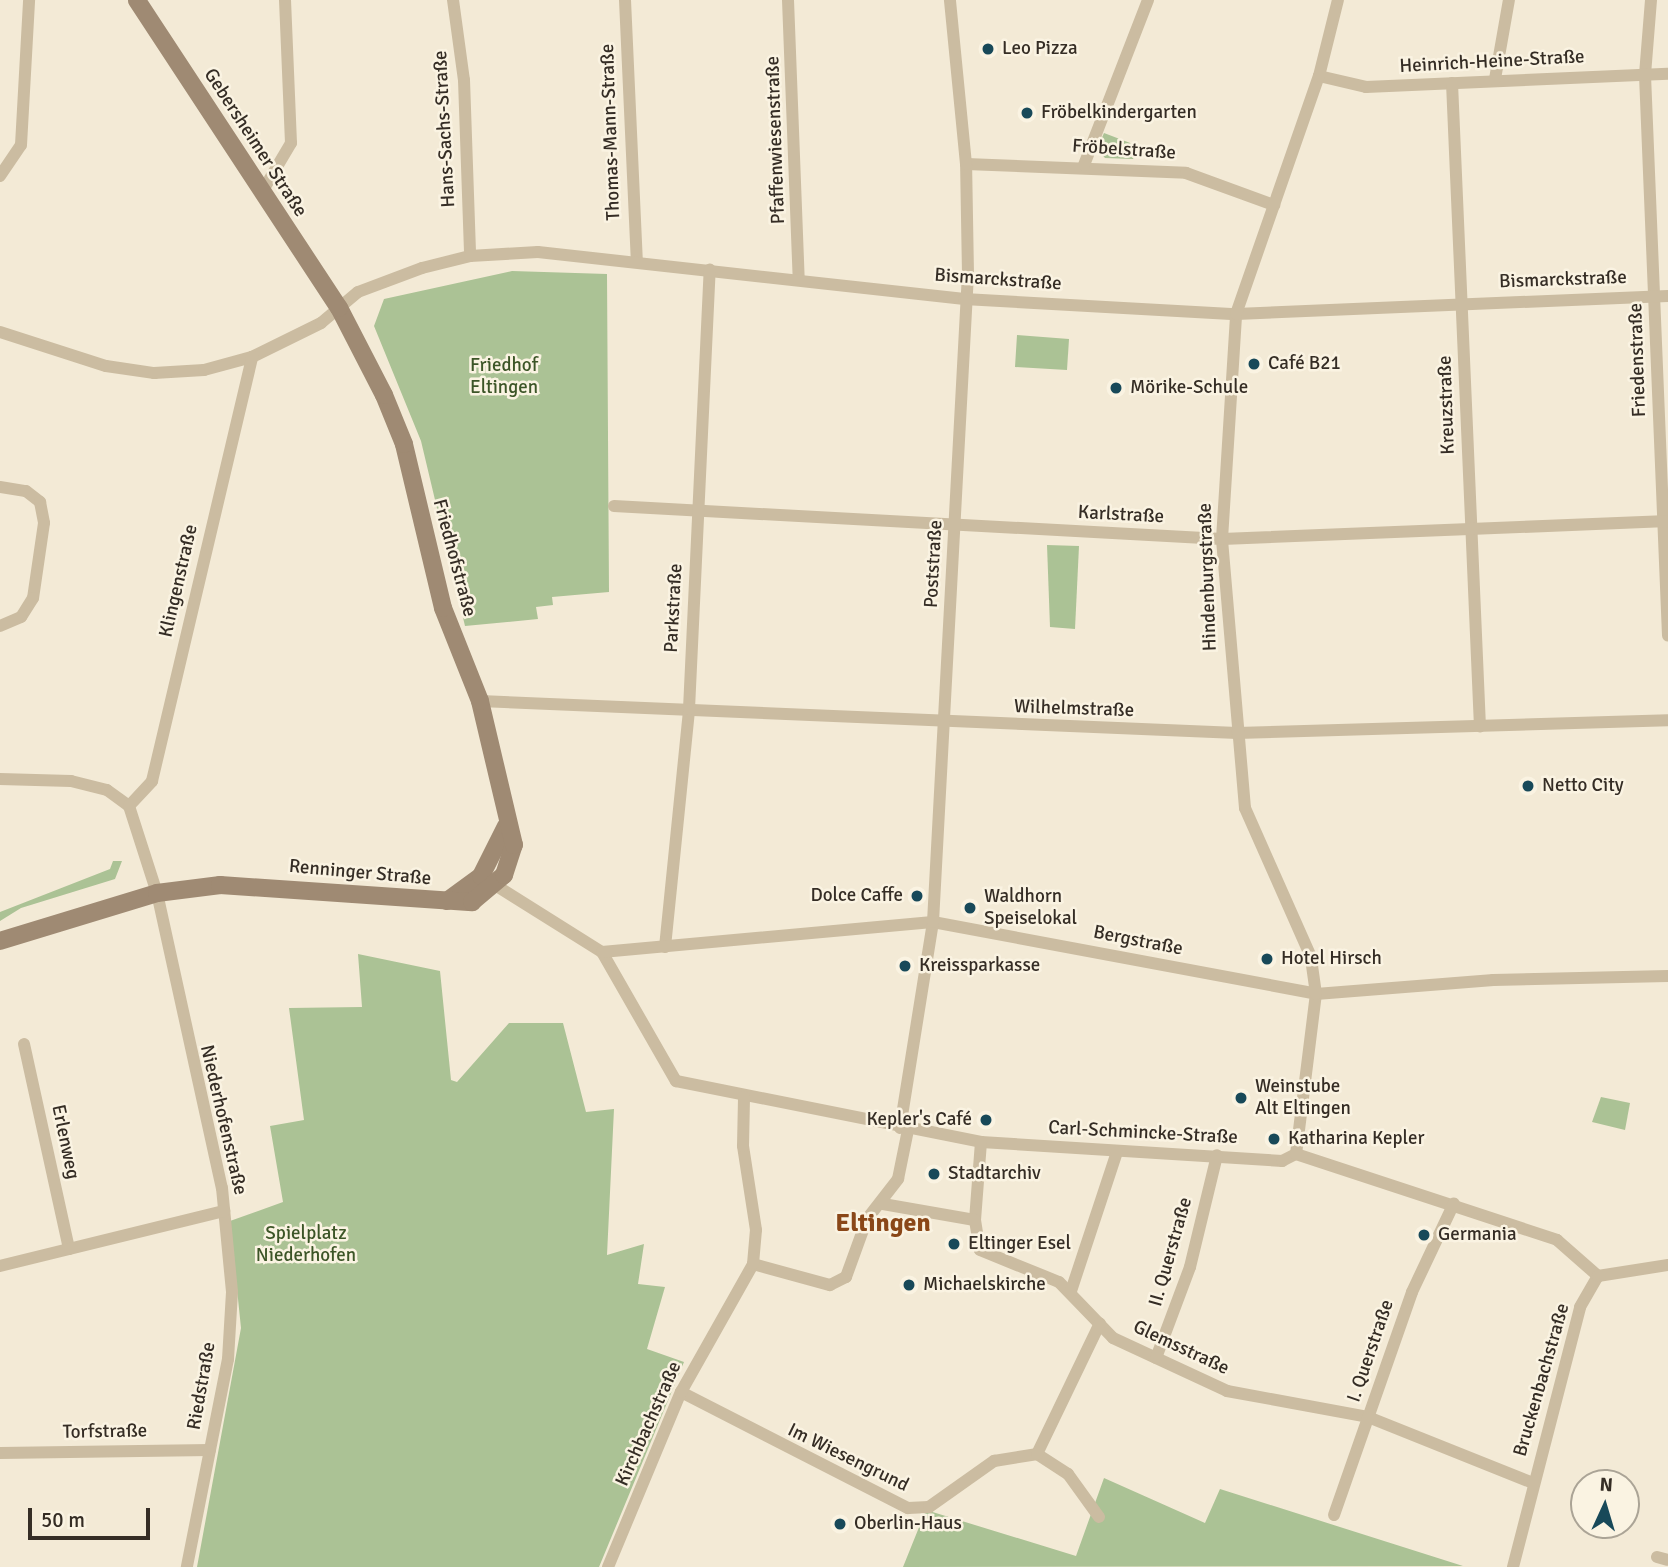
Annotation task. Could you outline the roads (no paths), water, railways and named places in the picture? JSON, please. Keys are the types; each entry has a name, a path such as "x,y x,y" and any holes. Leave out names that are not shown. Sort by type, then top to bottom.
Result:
{"street":[{"path":"0,176 21,145 29,0"},
{"name":"Gebersheimer Straße","path":"137,0 339,308"},
{"path":"262,192 285,156 290,34 285,0"},
{"name":"Hans-Sachs-Straße","path":"453,0 464,80 470,256"},
{"name":"Thomas-Mann-Straße","path":"625,0 637,262"},
{"name":"Pfaffenwiesenstraße","path":"788,0 799,280"},
{"name":"Poststraße","path":"752,1264 830,1284 846,1278 867,1219 883,1205 898,1179 933,922 956,526 966,164 950,0"},
{"path":"1084,165 1148,0"},
{"name":"Hindenburgstraße","path":"1296,1154 1316,994 1311,957 1245,808 1222,539 1236,314 1320,76 1338,0"},
{"path":"1495,79 1510,0"},
{"name":"Friedenstraße","path":"1651,0 1645,75 1662,296 1668,636"},
{"name":"Heinrich-Heine-Straße","path":"1320,76 1366,87 1495,79 1668,74"},
{"name":"Kreuzstraße","path":"1452,83 1480,726"},
{"name":"Fröbelstraße","path":"966,164 1084,165 1186,173 1274,205"},
{"name":"Bismarckstraße","path":"0,332 75,359 154,373 204,370 253,357 339,308 358,292 470,256 538,252 964,299 1236,314 1462,302 1662,296"},
{"name":"Parkstraße","path":"665,947 689,709 710,270"},
{"name":"Friedhofstraße","path":"339,308 404,444 443,608 480,701 506,827 488,881"},
{"name":"Klingenstraße","path":"129,806 152,780 253,357"},
{"path":"0,487 26,491 40,502 44,523 33,598 21,618 0,626"},
{"name":"Karlstraße","path":"614,506 1222,539 1665,522"},
{"name":"Wilhelmstraße","path":"480,701 689,709 944,725 1237,733 1668,720"},
{"path":"0,779 71,781 107,790 129,806"},
{"name":"Niederhofenstraße","path":"0,1266 224,1211 157,893 129,806"},
{"path":"488,881 602,952"},
{"name":"Renninger Straße","path":"0,941 157,893 220,884 447,901 488,881"},
{"name":"Bergstraße","path":"602,952 933,922 1316,994 1493,980 1668,976"},
{"name":"Carl-Schmincke-Straße","path":"602,952 676,1081 744,1097 981,1142 1282,1161 1296,1154 1454,1203 1557,1240 1598,1276"},
{"name":"Erlenweg","path":"24,1044 69,1249"},
{"name":"Kirchbachstraße","path":"608,1567 681,1392 752,1264 756,1230 743,1146 744,1097"},
{"name":"Glemsstraße","path":"981,1142 975,1220 980,1250 991,1258 1071,1290 1113,1338 1227,1391 1368,1417 1533,1483"},
{"path":"1071,1290 1117,1152"},
{"name":"II. Querstraße","path":"1156,1358 1190,1267 1217,1155"},
{"name":"I. Querstraße","path":"1334,1515 1412,1292 1454,1203"},
{"path":"883,1205 975,1220"},
{"name":"Riedstraße","path":"187,1567 232,1328 224,1211"},
{"path":"1598,1276 1668,1265"},
{"name":"Bruckenbachstraße","path":"1513,1567 1580,1307 1598,1276"},
{"path":"1099,1517 1068,1474 1037,1454 1100,1323"},
{"name":"Im Wiesengrund","path":"681,1392 908,1508 929,1507 994,1461 1037,1454"},
{"name":"Torfstraße","path":"0,1453 210,1450"}],"place":[{"name":"Leo Pizza","path":"988,49"},
{"name":"Fröbelkindergarten","path":"1027,113"},
{"name":"Café B21","path":"1254,364"},
{"name":"Mörike-Schule","path":"1116,388"},
{"name":"Netto City","path":"1528,786"},
{"name":"Dolce Caffe","path":"917,896"},
{"name":"Waldhorn Speiselokal","path":"970,908"},
{"name":"Hotel Hirsch","path":"1267,959"},
{"name":"Kreissparkasse","path":"905,966"},
{"name":"Weinstube Alt Eltingen","path":"1241,1098"},
{"name":"Kepler's Café","path":"986,1120"},
{"name":"Katharina Kepler","path":"1274,1139"},
{"name":"Stadtarchiv","path":"934,1174"},
{"name":"Germania","path":"1424,1235"},
{"name":"Eltinger Esel","path":"954,1244"},
{"name":"Michaelskirche","path":"909,1285"},
{"name":"Oberlin-Haus","path":"840,1524"}],"district":[{"name":"Eltingen","path":"883,1224"}],"park label":[{"name":"Friedhof Eltingen","path":"504,377"},
{"name":"Spielplatz Niederhofen","path":"306,1245"}]}
